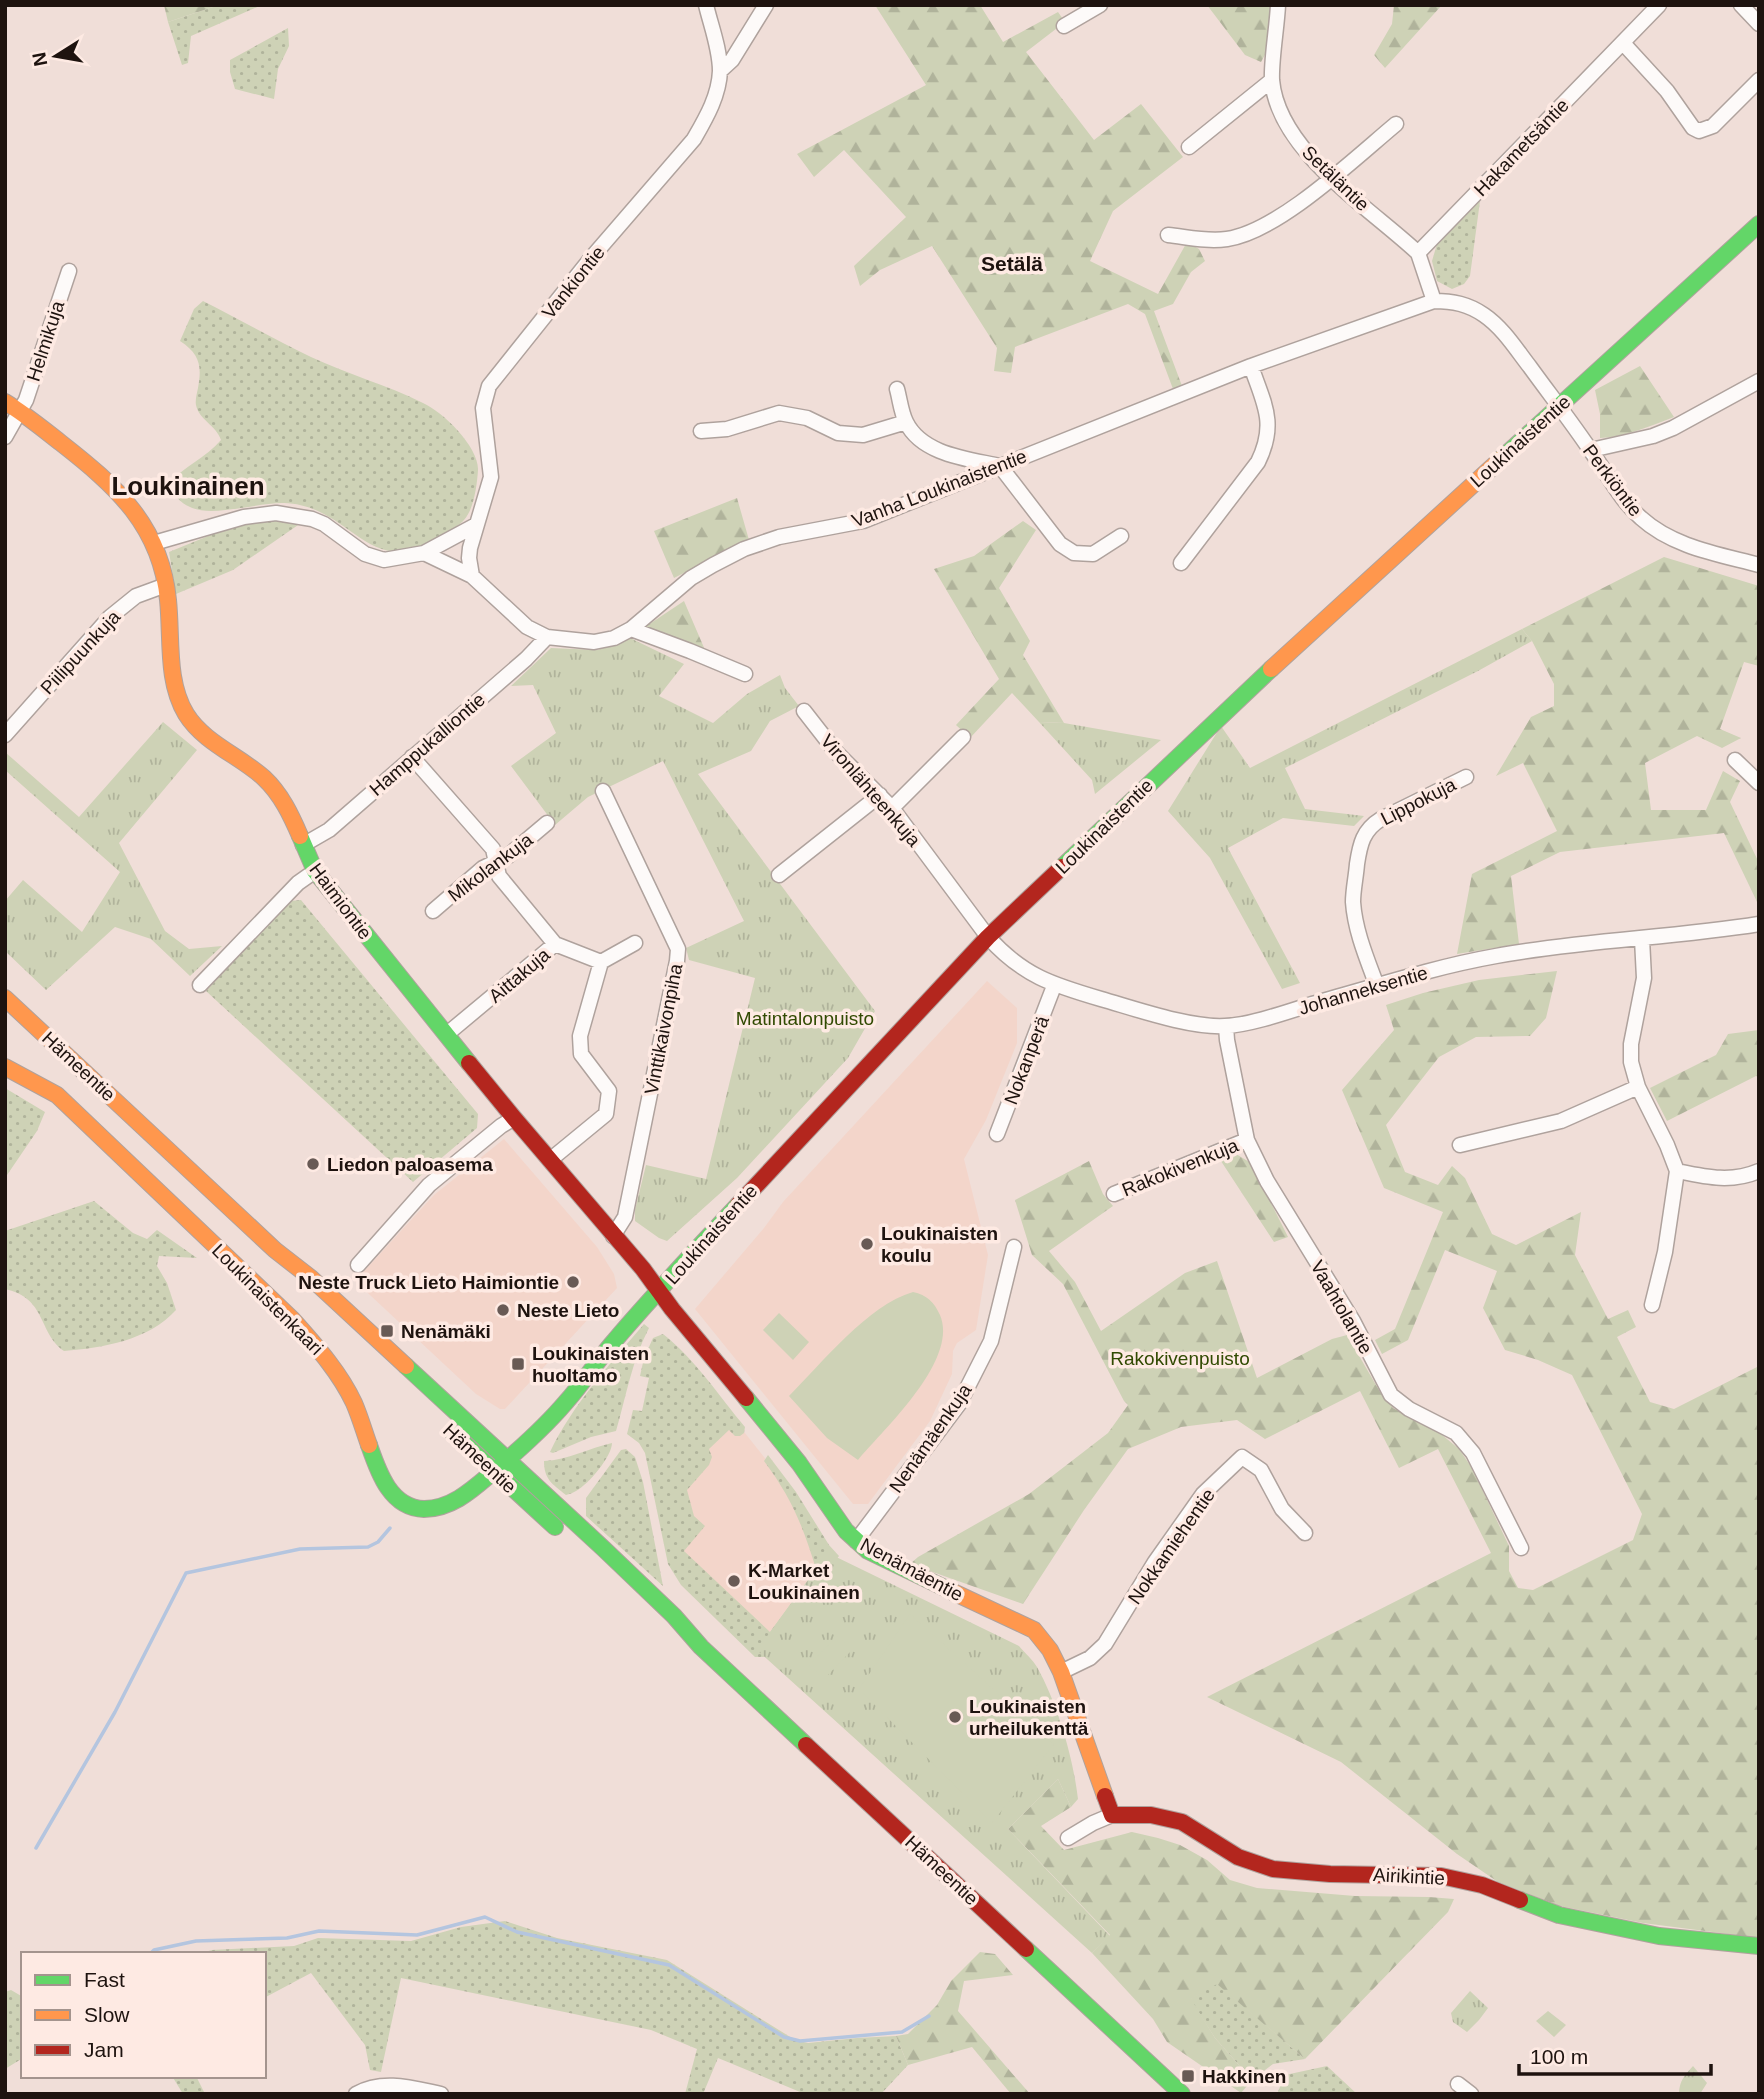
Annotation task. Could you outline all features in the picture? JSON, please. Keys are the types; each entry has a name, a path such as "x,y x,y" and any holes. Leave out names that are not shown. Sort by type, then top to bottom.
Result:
{"main road":[{"name":"Loukinaistentie","path":"493,1472 536,1435 659,1291 988,937 1205,731 1759,224"},
{"name":"Haimiontie","path":"5,402 20,411 107,482 142,521 154,543 166,585 173,673 178,697 186,715 198,728 265,779 294,817 315,872 514,1118 659,1291"},
{"name":"Hämeentie","path":"5,998 275,1250 311,1278 604,1549 674,1616 702,1647 1182,2094"},
{"name":"Loukinaistenkaari","path":"5,1067 57,1095 292,1319 325,1356 342,1381 359,1416 379,1473 395,1497 417,1508 440,1507 464,1496 493,1472"},
{"name":"Hämeentie","path":"275,1250 301,1284 398,1380"},
{"name":"Nenämäentie","path":"659,1291 799,1463 846,1531 856,1541 868,1551 1034,1630 1050,1650 1061,1672 1112,1815"},
{"name":"Hämeentie","path":"446,1426 493,1472 568,1538"},
{"name":"Hämeentie","path":"589,1556 658,1618 702,1647"},
{"name":"Airikintie","path":"1112,1815 1151,1815 1182,1822 1238,1857 1273,1869 1331,1874 1441,1875 1482,1885 1559,1915 1659,1936 1759,1946"}],"street":[{"name":"Vankiontie","path":"472,576 469,558 491,477 483,408 489,386 592,257 694,139 706,118 715,96 720,71 706,5"},
{"path":"720,71 732,60 766,5"},
{"path":"1064,26 1100,5"},
{"name":"Setäläntie","path":"1278,5 1272,80 1285,122 1331,178 1418,253"},
{"name":"Hakametsäntie","path":"1418,253 1659,5"},
{"path":"1741,5 1759,24"},
{"path":"1623,43 1667,91 1693,128 1699,131 1713,126 1759,80"},
{"path":"1189,147 1272,80"},
{"path":"1168,235 1225,240 1247,235 1278,218 1396,124"},
{"path":"1418,253 1434,301"},
{"name":"Helmikuja","path":"5,437 26,400 69,271"},
{"name":"Vanha Loukinaistentie","path":"424,554 472,576 527,627 547,638 594,642 614,638 631,629 691,578 744,549 779,537 863,521 1251,366 1434,301 1452,301 1472,307 1487,317 1506,335 1558,406"},
{"path":"1181,562 1258,462 1265,446 1269,431 1268,415 1251,366"},
{"path":"1591,450 1653,436 1673,428 1759,381"},
{"path":"897,389 906,422 918,438 947,454 1000,466 1059,544 1074,553 1093,554 1121,536"},
{"name":"Perkiöntie","path":"1558,406 1632,509 1652,528 1693,548 1759,565"},
{"path":"701,431 727,429 779,412 807,418 838,433 863,435 906,422"},
{"path":"154,543 244,517 276,513 312,519 324,524 365,554 384,560 424,554 476,526"},
{"name":"Piilipuunkuja","path":"5,735 110,617 136,596 166,585"},
{"path":"631,629 745,674"},
{"name":"Hamppukalliontie","path":"303,845 329,830 547,638"},
{"name":"Vironlähteenkuja","path":"804,711 836,752 892,808 988,937"},
{"path":"892,808 962,737"},
{"path":"412,757 493,849 499,876 555,944"},
{"path":"1735,760 1759,783"},
{"name":"Lippokuja","path":"1377,986 1354,914 1354,887 1363,838 1370,826 1381,819 1465,776"},
{"name":"Vinttikaivonpiha","path":"603,790 678,949 625,1217 613,1236"},
{"path":"779,875 880,795"},
{"name":"Mikolankuja","path":"433,911 483,868 509,856 547,823"},
{"path":"200,985 298,883 315,872"},
{"name":"Johanneksentie","path":"988,937 1016,964 1054,986 1157,1015 1198,1024 1226,1026 1271,1016 1447,966 1498,956 1759,924"},
{"path":"1642,939 1644,978 1631,1044 1631,1062 1638,1087 1677,1171 1665,1252 1652,1305"},
{"path":"550,1160 606,1114 609,1091 581,1054 580,1037 601,962 635,943"},
{"name":"Aittakuja","path":"447,1034 555,944 601,962"},
{"name":"Nokanperä","path":"997,1134 1054,986"},
{"name":"Vaahtolantie","path":"1226,1026 1247,1140 1267,1181 1353,1321 1391,1395 1409,1409 1456,1433 1473,1453 1521,1548"},
{"path":"1460,1144 1561,1121 1638,1087"},
{"path":"358,1265 429,1185 514,1118"},
{"name":"Rakokivenkuja","path":"1114,1194 1247,1140"},
{"path":"1677,1171 1726,1180 1759,1171"},
{"name":"Nenämäenkuja","path":"856,1541 959,1404 991,1341 1014,1247"},
{"name":"Nokkamiehentie","path":"1061,1672 1090,1658 1105,1644 1155,1562 1203,1494 1242,1457 1261,1470 1282,1510 1305,1533"},
{"name":"Airikintie","path":"1068,1838 1112,1815"},
{"path":"1458,2084 1471,2094"},
{"path":"356,2094 382,2085 403,2085 441,2094"}],"shaded area":[{"name":"Loukinaisten koulu","path":"987,981 1017,1008 1017,1043 986,1120 964,1159 988,1255 976,1330 957,1343 953,1351 952,1374 930,1421 868,1504 853,1504 695,1309 783,1202"},
{"path":"504,1139 597,1247 614,1274 617,1288 505,1409 500,1409 476,1394 355,1281 434,1195"},
{"path":"714,1394 798,1500 828,1553 757,1650 682,1579 674,1530"}],"green space":[{"path":"164,5 219,5 168,22"},
{"path":"219,5 262,5 191,36 188,63 182,65 168,22"},
{"path":"875,5 980,5 1003,42 1058,12 1065,22 1026,52 1094,140 1141,104 1183,157 1113,211 1090,261 1158,294 1187,242 1199,249 1205,261 1191,272 1173,304 1154,311 1182,386 1173,389 1145,314 1128,304 1015,347 1011,373 994,371 997,348 932,246 880,270 860,286 854,266 906,217 844,150 814,177 797,154 926,85"},
{"path":"1207,5 1273,5 1266,53 1261,62 1245,55"},
{"path":"1394,5 1442,5 1385,68 1374,55 1392,24"},
{"path":"288,28 289,46 278,69 274,99 235,89 230,60"},
{"path":"1480,201 1470,276 1464,284 1452,289 1437,281 1432,261 1437,244"},
{"path":"203,301 311,357 409,397 440,414 466,441 477,461 474,496 464,520 420,548 398,552 380,548 362,539 328,516 308,507 274,503 210,511 199,510 183,503 168,485 221,440 198,410 198,361 192,351 180,341 194,309"},
{"path":"1640,366 1674,417 1629,433 1600,438 1600,414 1595,390"},
{"path":"737,498 749,540 674,578 654,531"},
{"path":"270,518 301,523 233,570 176,594 169,552 235,525"},
{"path":"1023,521 1036,530 999,588 1030,641 1023,655 1064,723 1039,722 1012,693 970,738 956,725 999,679 934,569 974,556"},
{"path":"1664,557 1759,586 1759,666 1744,662 1720,729 1741,738 1722,748 1697,736 1645,763 1651,810 1706,810 1723,771 1740,781 1730,802 1759,863 1759,906 1724,833 1560,852 1511,876 1519,944 1457,954 1472,874 1557,831 1523,763 1496,776 1531,717 1554,706 1554,684 1532,641 1522,629"},
{"path":"684,601 705,650 645,627"},
{"path":"1522,629 1532,641 1285,768 1305,809 1364,816 1354,826 1283,818 1228,848 1300,983 1282,989 1210,858 1168,811 1221,726 1250,768"},
{"name":"Matintalonpuisto","path":"628,637 684,664 659,696 713,723 747,694 780,675 785,688 799,706 770,721 751,751 698,774 875,1011 848,1058 737,1178 667,1241 635,1221 635,1210 646,1165 706,1179 755,978 689,960 686,948 744,921 663,761 588,797 555,825 511,766 556,733 533,685 511,686 551,648 598,650"},
{"path":"163,722 197,750 119,843 165,931 189,949 222,946 190,976 151,939 115,927 46,990 5,951 5,901 23,880 82,932 120,872 5,770 5,752 79,817"},
{"path":"1039,722 1064,723 1161,740 1095,794 1092,780"},
{"path":"301,900 478,1114 477,1128 413,1182 206,991 290,901"},
{"name":"Rakokivenpuisto","path":"1557,971 1546,1018 1530,1036 1476,1037 1439,1057 1386,1125 1405,1172 1438,1185 1452,1166 1465,1178 1492,1234 1516,1245 1581,1212 1575,1255 1608,1319 1628,1310 1636,1327 1617,1337 1650,1402 1674,1409 1759,1366 1759,1938 1643,1923 1560,1906 1498,1882 1457,1854 1341,1762 1207,1697 1491,1553 1438,1449 1399,1468 1360,1391 1265,1439 1237,1420 1181,1427 1128,1449 1084,1510 1023,1604 910,1564 1029,1494 1108,1433 1128,1405 1063,1284 1032,1255 1015,1200 1089,1161 1103,1194 1113,1206 1049,1251 1075,1282 1101,1331 1185,1273 1217,1261 1257,1378 1332,1339 1347,1335 1376,1385 1393,1408 1441,1434 1459,1449 1472,1468 1509,1546 1509,1571 1518,1588 1533,1590 1633,1540 1642,1514 1572,1375 1538,1360 1505,1350 1483,1308 1497,1271 1445,1250 1408,1340 1382,1354 1375,1340 1395,1329 1443,1212 1384,1188 1342,1090 1394,1030 1386,1005 1479,980"},
{"path":"1759,1030 1759,1077 1756,1076 1667,1121 1650,1088 1716,1055 1728,1034"},
{"path":"5,1088 45,1112 37,1131 5,1178"},
{"path":"1236,1154 1251,1163 1288,1237 1274,1242 1219,1158"},
{"path":"94,1201 133,1233 147,1239 157,1230 197,1258 159,1256 157,1266 167,1283 176,1310 153,1329 109,1345 64,1351 56,1344 28,1300 5,1289 5,1231"},
{"path":"913,1292 930,1300 940,1315 943,1333 939,1352 930,1372 901,1412 858,1460 827,1438 789,1396 846,1336 879,1309"},
{"path":"779,1313 809,1342 793,1360 763,1330"},
{"path":"644,1324 649,1328 634,1366 616,1431 550,1452 581,1401"},
{"path":"663,1334 696,1366 745,1427 740,1436 735,1436 729,1430 709,1449 712,1457 709,1465 687,1490 694,1516 705,1526 684,1551 770,1632 816,1569 795,1512 764,1461 768,1455 839,1556 764,1657 755,1657 681,1585 668,1564 645,1453 639,1443 627,1434 633,1410 642,1411 649,1378 640,1376 644,1358 653,1338"},
{"path":"612,1443 599,1469 575,1492 566,1495 547,1477 544,1461"},
{"path":"626,1449 635,1457 643,1482 663,1586 586,1516 586,1498 621,1450"},
{"path":"828,1553 1019,1646 1035,1664 1052,1698 1064,1732 1078,1799 1071,1807 1058,1779 1008,1829 1110,1936 1092,1953 757,1650"},
{"name":"Loukinaisten urheilukenttä","path":"910,1614 1054,1744 992,1823 859,1689"},
{"path":"837,1636 852,1650 824,1679 809,1665"},
{"path":"1058,1779 1071,1807 1041,1826 1064,1850 1132,1832 1180,1845 1207,1860 1230,1880 1257,1888 1355,1896 1454,1899 1448,1912 1305,2059 1217,1984 1191,1999 1215,2038 1252,2080 1241,2093 1167,2042 1153,2019 1092,1953 1110,1935 1008,1829"},
{"path":"505,1921 557,1938 667,1960 795,2040 808,2043 896,2036 908,2065 881,2094 805,2094 718,2058 703,2094 685,2094 697,2049 651,2030 401,1978 381,2072 370,2070 365,2045 311,1973 266,1997 266,1952 204,1952 294,1946 318,1938 411,1941 461,1927"},
{"path":"980,1952 995,1954 1013,1975 964,1981 958,2011 1030,2094 1011,2094 972,2047 908,2065 896,2036 908,2034 937,2005 951,1981"},
{"path":"1217,1983 1305,2059 1273,2064 1252,2080 1215,2038 1190,1999"},
{"path":"11,1990 21,1996 21,2059 5,2069 5,1992"},
{"path":"1470,1991 1488,2008 1467,2032 1453,2022 1451,2013"},
{"path":"1548,2011 1566,2025 1554,2037 1536,2021"},
{"path":"1327,2066 1357,2094 1277,2094 1285,2075"},
{"path":"1693,2066 1707,2083 1700,2094 1679,2094 1681,2082"},
{"path":"173,2078 197,2078 205,2094 183,2094"}],"waterway":[{"path":"36,1848 115,1712 186,1573 300,1549 368,1547 378,1542 390,1528"},
{"path":"152,1952 196,1941 287,1938 319,1931 417,1935 485,1917 517,1932 669,1965 784,2037 800,2041 902,2032 929,2016"}],"traffic: fast":[{"path":"1501,459 1759,224"},
{"path":"1062,867 1271,669"},
{"path":"300,836 315,871 469,1063"},
{"path":"369,1445 381,1476 402,1502 424,1509 444,1506 462,1497 549,1421 603,1354 738,1205"},
{"path":"406,1366 604,1549 674,1616 701,1647 806,1745"},
{"path":"746,1398 799,1463 846,1531 868,1551 953,1592"},
{"path":"453,1433 555,1527"},
{"path":"1520,1900 1559,1915 1659,1936 1759,1946"},
{"path":"1026,1949 1182,2094"}],"traffic: slow":[{"path":"5,402 100,475 146,529 164,574 175,688 186,714 202,733 270,784 285,805 300,836"},
{"path":"1271,669 1501,459"},
{"path":"5,998 275,1250 311,1278 406,1366"},
{"path":"5,1067 57,1095 292,1319 341,1380 354,1403 369,1445"},
{"path":"953,1592 1034,1630 1050,1650 1061,1672 1105,1796"}],"traffic: jam":[{"path":"738,1205 988,937 1062,867"},
{"path":"469,1063 643,1269 672,1309 746,1398"},
{"path":"806,1745 1026,1949"},
{"path":"1105,1796 1112,1815 1151,1815 1182,1822 1238,1857 1273,1869 1330,1874 1441,1876 1482,1885 1520,1900"}],"place":[{"name":"Liedon paloasema","path":"313,1164"},
{"name":"Loukinaisten koulu","path":"867,1244"},
{"name":"Neste Truck Lieto Haimiontie","path":"573,1282"},
{"name":"Neste Lieto","path":"503,1310"},
{"name":"Nenämäki","path":"387,1331"},
{"name":"Loukinaisten huoltamo","path":"518,1364"},
{"name":"K-Market Loukinainen","path":"734,1581"},
{"name":"Loukinaisten urheilukenttä","path":"955,1717"},
{"name":"Hakkinen","path":"1188,2076"}],"district":[{"name":"Setälä","path":"1012,264"},
{"name":"Loukinainen","path":"188,486"}]}
